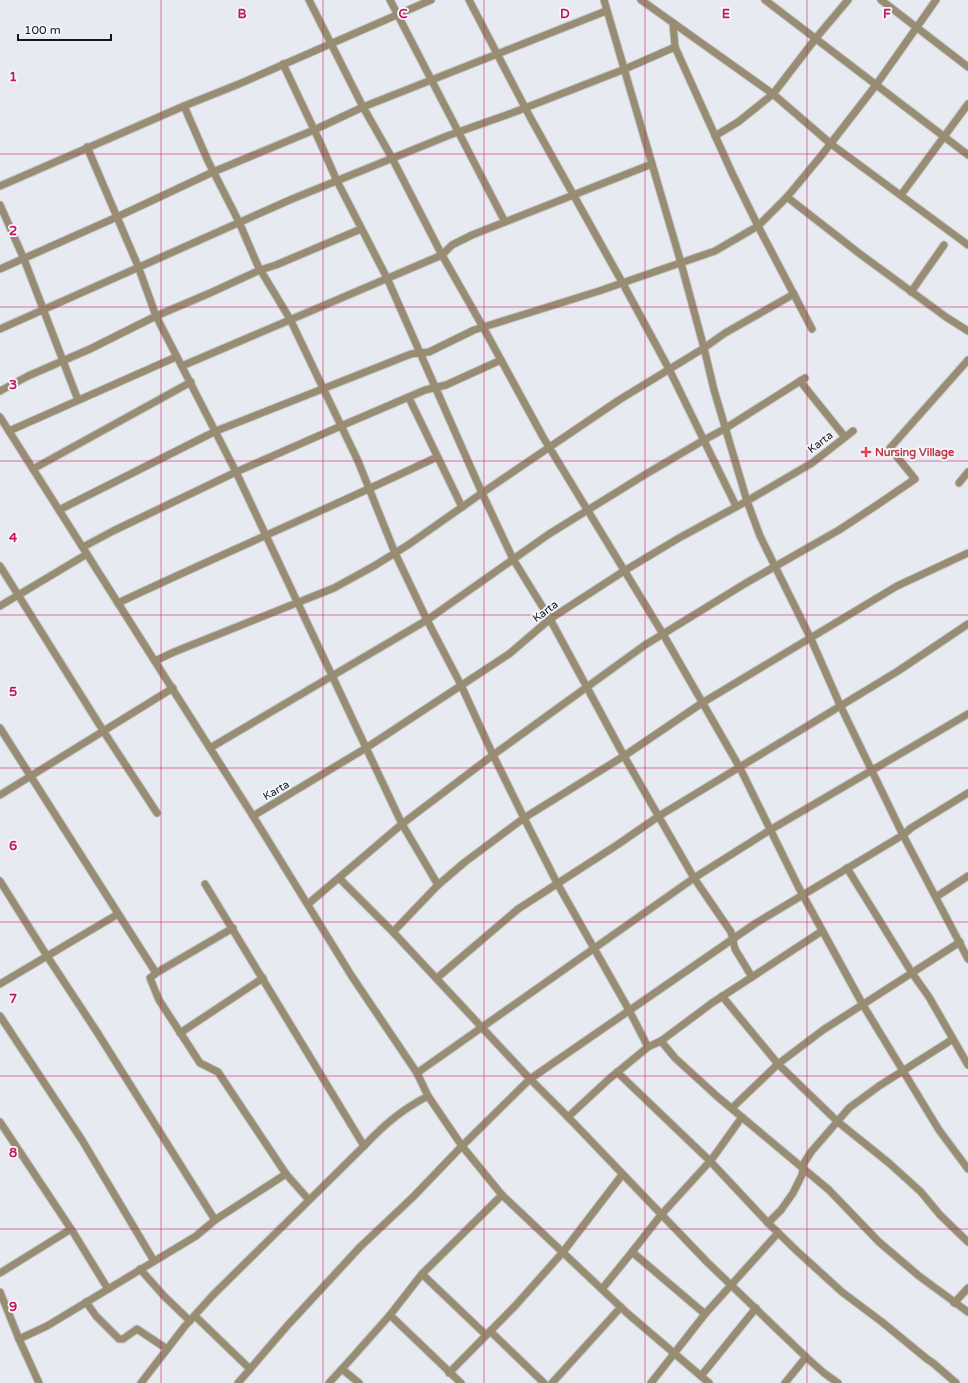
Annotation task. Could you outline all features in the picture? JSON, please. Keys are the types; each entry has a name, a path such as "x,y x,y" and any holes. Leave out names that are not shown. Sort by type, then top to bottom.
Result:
{"street":[{"path":"309,0 363,107 392,158 442,255 550,448 663,634 740,768 802,895 863,1005 939,1130 968,1168"},
{"path":"390,0 504,222"},
{"path":"0,186 87,147 240,84 396,14 431,0"},
{"path":"468,0 669,369 736,506"},
{"path":"604,0 681,263 714,390 747,501 760,536 811,639 840,706 903,835 968,959"},
{"path":"641,0 773,94 831,144 968,245"},
{"path":"765,0 968,155"},
{"path":"715,136 738,122 773,94 816,38 848,0"},
{"path":"881,0 968,67"},
{"path":"59,510 216,431 411,354 429,352 474,330 715,251 758,226 787,197 831,144 876,85 936,0"},
{"path":"0,269 213,172 314,130 363,107 534,41 606,11"},
{"path":"672,23 674,47 758,226 812,329"},
{"path":"0,329 239,222 458,131 625,69 674,47"},
{"path":"283,64 337,182 387,278 419,354 436,388 513,559 550,619 586,688 694,878 731,932 735,949 752,977"},
{"path":"901,195 968,104"},
{"path":"184,106 213,172 239,222 260,270 290,319 324,388 370,489 395,553 427,620 461,685 524,818 557,883 593,949 629,1010 648,1047"},
{"path":"87,147 138,266 156,316 236,472 402,824 438,886"},
{"path":"182,366 442,255 452,245 472,235 652,164"},
{"path":"787,197 911,292 968,331"},
{"path":"0,205 24,259 78,400"},
{"path":"0,391 156,316 260,270 276,265 361,229"},
{"path":"911,292 944,245"},
{"path":"155,661 334,588 395,553 619,400 704,348 725,333 794,294"},
{"path":"9,431 176,357"},
{"path":"0,606 113,531 236,472 425,390 436,388 501,360"},
{"path":"308,904 402,824 493,755 645,645 746,583 839,530 915,478 890,448 968,360"},
{"path":"210,748 427,620 549,534 726,428 803,379 845,437"},
{"path":"33,470 191,382"},
{"path":"409,398 462,507"},
{"path":"1,419 173,688 351,975 417,1073 428,1096 462,1146 502,1195 620,1307 709,1383"},
{"name":"Karta","path":"253,816 366,748 509,654 550,619 624,571 679,538 812,463 845,437 854,432"},
{"path":"118,603 370,489 437,457"},
{"path":"959,483 968,472"},
{"path":"393,932 438,886 476,853 524,818 624,756 702,703 811,639 897,586 968,553"},
{"path":"0,566 104,732 157,813"},
{"path":"437,978 518,909 557,883 659,816 898,671 968,624"},
{"path":"0,796 173,688"},
{"path":"417,1073 694,878 770,830 968,714"},
{"path":"0,728 156,973"},
{"path":"238,1383 287,1326 360,1247 413,1197 530,1079 756,923 903,835 911,828 968,793"},
{"path":"846,868 912,973 929,997 968,1065"},
{"path":"936,897 968,876"},
{"path":"339,878 393,932 530,1079 731,1286 756,1308 806,1357 838,1383"},
{"path":"0,881 101,1038 215,1220"},
{"path":"205,884 364,1146"},
{"path":"0,984 118,914"},
{"path":"233,928 150,978 159,1000 200,1063 218,1072 286,1174 309,1200"},
{"path":"568,1117 617,1072 648,1047 662,1041 722,996 822,931"},
{"path":"732,1108 778,1064 823,1030 960,942"},
{"path":"180,1033 263,978"},
{"path":"722,996 778,1064 838,1122 922,1192 940,1215 968,1242"},
{"path":"0,1016 82,1140 154,1261"},
{"path":"768,1223 781,1210 793,1193 802,1175 804,1163 811,1152 849,1108 879,1086 953,1039"},
{"path":"662,1041 675,1058 719,1098 830,1190 879,1242 919,1276 968,1312"},
{"path":"617,1072 710,1161 778,1233 842,1292 934,1363 956,1383"},
{"path":"142,1383 167,1349 213,1295 384,1126 405,1109 428,1096"},
{"path":"602,1290 661,1215 710,1161 742,1117"},
{"path":"0,1122 71,1229 108,1289"},
{"path":"19,1340 47,1326 196,1236 215,1220 286,1174"},
{"path":"449,1373 515,1306 563,1252 622,1174"},
{"path":"329,1383 390,1315 422,1274 502,1195"},
{"path":"0,1273 71,1229"},
{"path":"651,1383 706,1314 778,1233"},
{"path":"632,1252 706,1314"},
{"path":"140,1269 164,1296 250,1369"},
{"path":"422,1274 544,1383"},
{"path":"954,1303 968,1288"},
{"path":"0,1292 19,1340 39,1383"},
{"path":"86,1302 96,1316 119,1339 121,1340 137,1329 167,1349"},
{"path":"554,1382 620,1307"},
{"path":"701,1376 756,1308"},
{"path":"390,1315 461,1383"},
{"path":"785,1383 806,1357"},
{"path":"342,1369 359,1383"}],"place":[{"name":"Nursing Village","path":"866,452"}]}
